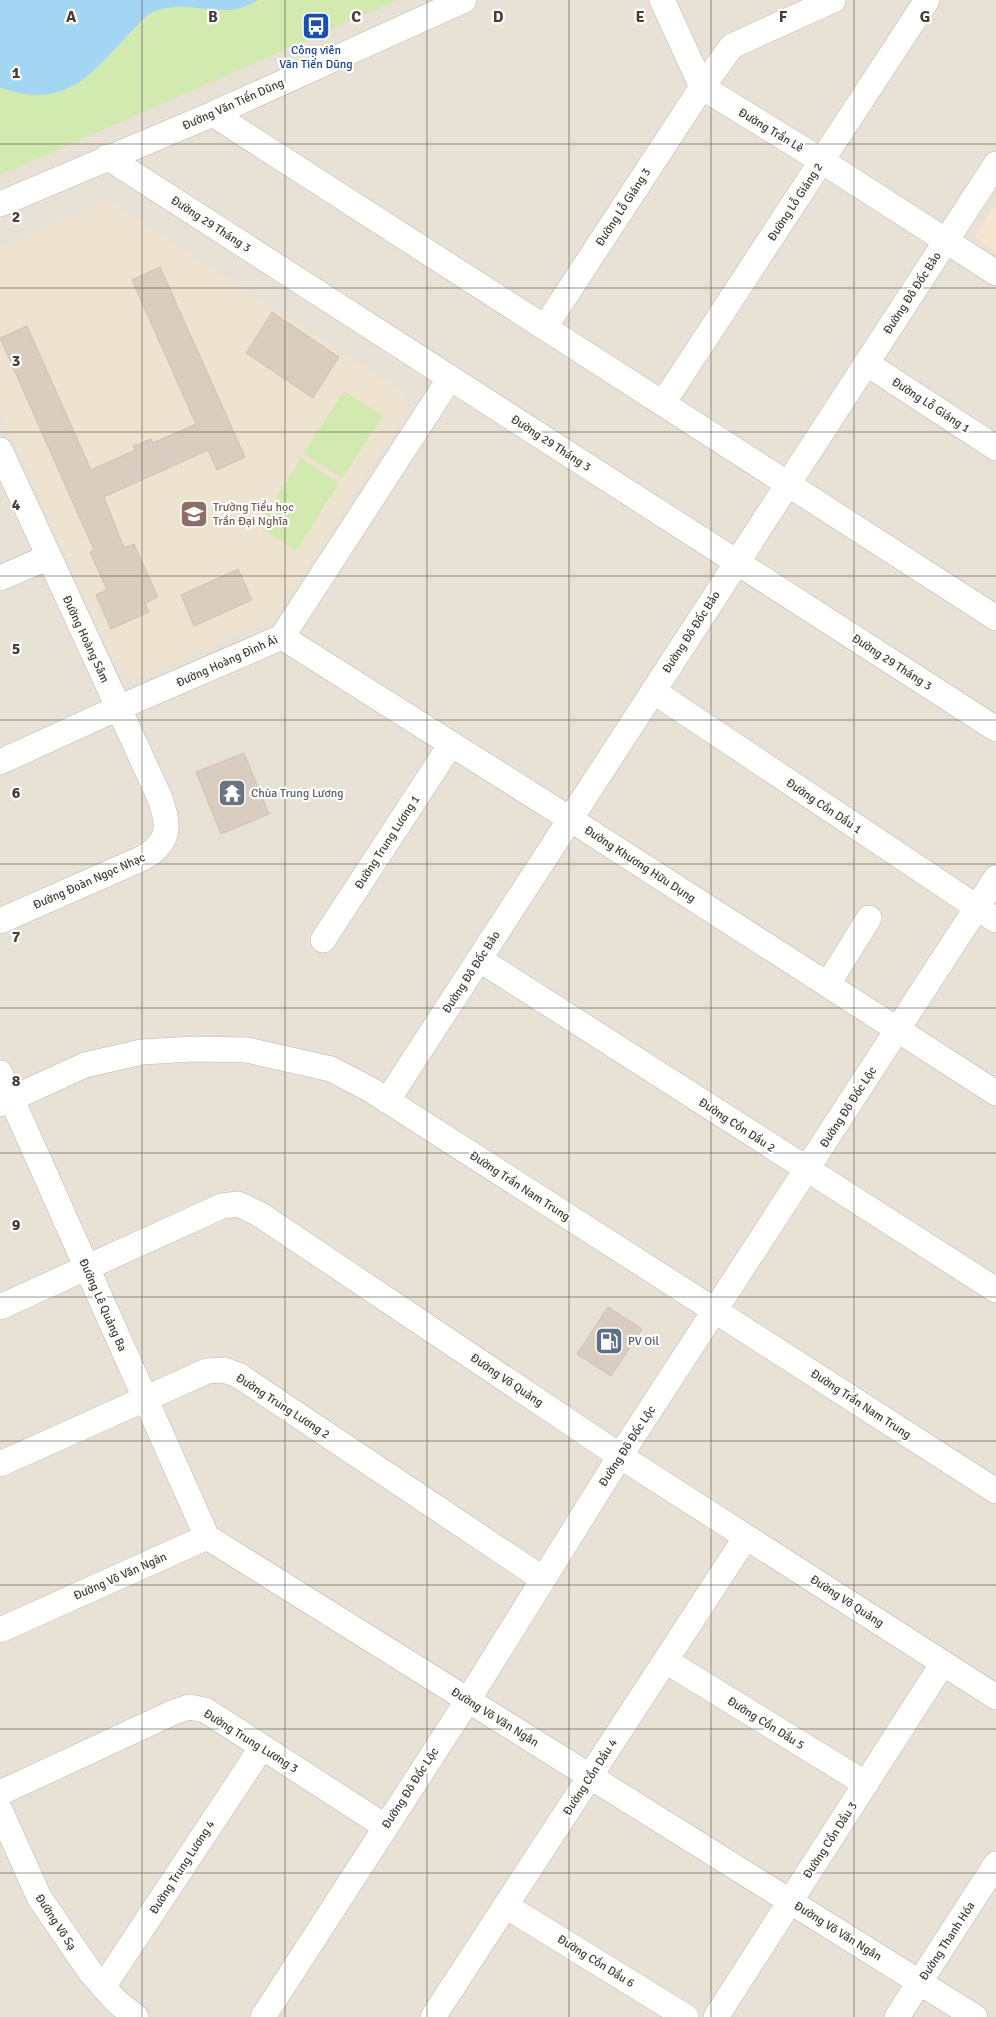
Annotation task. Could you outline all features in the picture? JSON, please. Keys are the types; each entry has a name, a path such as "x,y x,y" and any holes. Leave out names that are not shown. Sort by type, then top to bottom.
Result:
{"street":[{"name":"Đường Văn Tiến Dũng","path":"0,204 106,157 213,114 464,0"},
{"path":"662,0 702,87"},
{"name":"Đường Lỗ Giáng 3","path":"545,328 702,87 732,46 833,0"},
{"name":"Đường Lỗ Giáng 2","path":"663,403 927,0"},
{"name":"Đường Trần Lê","path":"702,87 822,161 996,273"},
{"path":"213,114 996,618"},
{"name":"Đường 29 Tháng 3","path":"106,157 996,729"},
{"name":"Đường Đô Đốc Bảo","path":"387,1101 996,164"},
{"name":"Đường Lỗ Giáng 1","path":"866,363 996,448"},
{"name":"Đường Hoàng Đình Ái","path":"0,762 118,708 282,637 450,378"},
{"name":"Đường Hoàng Sâm","path":"0,450 159,796 167,830"},
{"path":"0,578 48,557"},
{"name":"Đường Khương Hữu Dụng","path":"282,637 570,819 996,1093"},
{"name":"Đường Cồn Dầu 1","path":"653,691 986,914"},
{"name":"Đường Trung Lương 1","path":"323,940 451,744"},
{"name":"Đường Đoàn Ngọc Nhạc","path":"0,921 143,858 155,851 164,841 167,830"},
{"name":"Đường Đô Đốc Lộc","path":"263,2017 468,1700 620,1456 897,1030 986,914 996,878"},
{"path":"828,984 870,918"},
{"name":"Đường Cồn Dầu 2","path":"479,959 996,1290"},
{"name":"Đường Trần Nam Trung","path":"6,1102 85,1065 142,1052 193,1049 246,1050 330,1069 387,1101 996,1491"},
{"name":"Đường Lê Quảng Ba","path":"0,1073 6,1102 87,1268 207,1537"},
{"name":"Đường Võ Quảng","path":"0,1307 222,1206 238,1204 259,1214 620,1456 996,1697"},
{"name":"Đường Trung Lương 2","path":"0,1464 207,1371 224,1370 238,1375 543,1579"},
{"name":"Đường Võ Văn Ngân","path":"0,1630 207,1537 975,2017"},
{"name":"Đường Cồn Dầu 4","path":"433,2017 746,1537"},
{"name":"Đường Cồn Dầu 5","path":"666,1661 866,1784"},
{"name":"Đường Cồn Dầu 3","path":"716,2017 943,1663"},
{"name":"Đường Trung Lương 3","path":"0,1793 165,1716 189,1707 205,1710 386,1827"},
{"name":"Đường Trung Lương 4","path":"103,1987 262,1747"},
{"name":"Đường Võ Sạ","path":"0,1810 39,1897 91,1974 116,2001 136,2017"},
{"name":"Đường Thanh Hóa","path":"897,2017 996,1864"},
{"name":"Đường Cồn Dầu 6","path":"506,1906 686,2017"}],"shaded area":[{"path":"0,0 996,0 996,2017 0,2017"},
{"name":"Trường Tiểu học Trần Đại Nghĩa","path":"108,201 400,390 405,396 409,408 275,616 144,676 131,677 120,670 110,653 0,408 0,248"},
{"path":"996,203 996,252 974,237"}],"green space":[{"path":"0,0 398,0 0,175"},
{"path":"344,391 383,416 342,478 303,453"},
{"path":"301,458 339,483 296,551 258,526"}],"water":[{"path":"0,0 259,0 240,8 228,10 179,7 158,10 142,20 80,82 55,93 36,95 0,88"}],"building":[{"path":"160,267 245,457 217,470 208,450 104,497 124,548 134,544 158,597 145,603 149,612 111,629 96,595 107,590 90,552 94,550 0,338 27,326 91,470 135,450 133,446 151,439 153,443 196,424 132,280"},
{"path":"272,312 339,357 313,398 246,353"},
{"path":"238,569 252,600 194,626 181,595"},
{"name":"Chùa Trung Lương","path":"244,753 269,814 221,834 196,772"},
{"name":"PV Oil","path":"608,1307 642,1329 611,1376 577,1354"}],"place":[{"name":"Công viên Văn Tiến Dũng","path":"316,26"},
{"name":"Trường Tiểu học Trần Đại Nghĩa","path":"194,514"},
{"name":"Chùa Trung Lương","path":"232,793"},
{"name":"PV Oil","path":"609,1341"}]}
